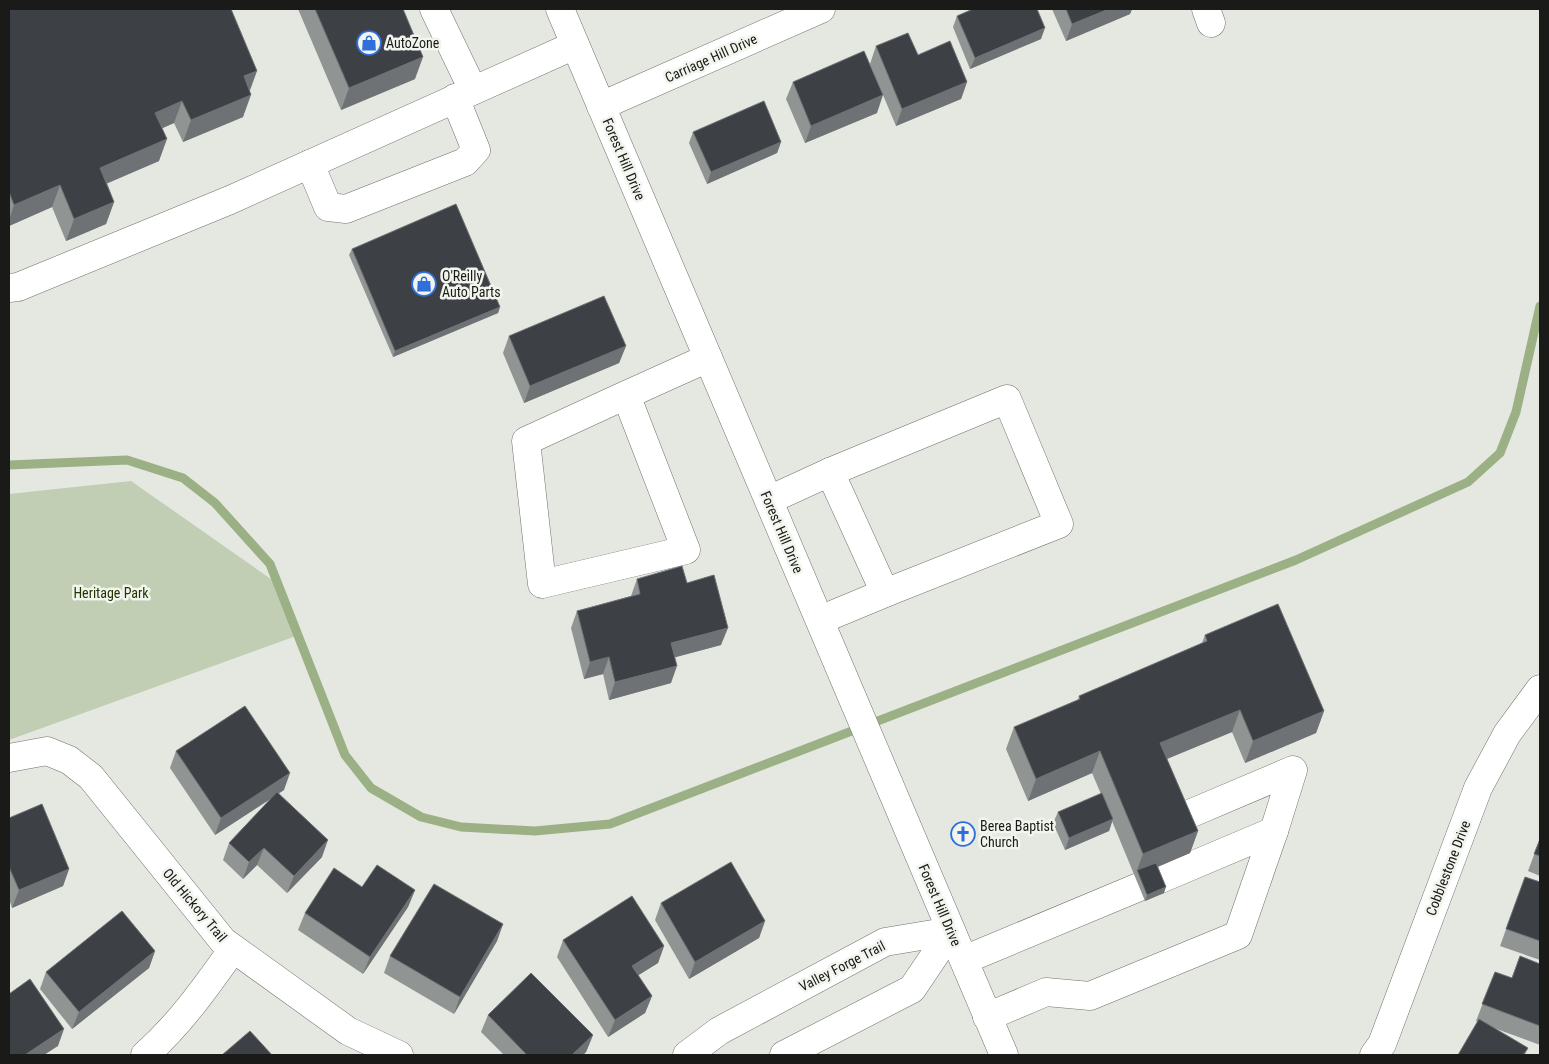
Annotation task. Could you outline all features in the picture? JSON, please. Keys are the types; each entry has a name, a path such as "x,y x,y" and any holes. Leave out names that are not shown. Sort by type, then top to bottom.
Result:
{"street":[{"path":"310,164 328,207 346,209 465,162 476,150 464,94 434,9"},
{"name":"Forest Hill Drive","path":"560,9 1004,1055"},
{"name":"Carriage Hill Drive","path":"601,106 821,9"},
{"path":"9,288 18,287 230,200 575,45"},
{"path":"626,395 686,550 542,584 526,442 626,395 708,358"},
{"path":"769,500 830,472 1007,399 1059,524 820,620"},
{"path":"830,472 884,593"},
{"name":"Cobblestone Drive","path":"1374,1055 1382,1044 1478,788 1507,734 1540,689"},
{"name":"Old Hickory Trail","path":"9,758 47,751 70,760 91,777 223,941 348,1031 398,1055"},
{"path":"988,1016 1046,992 1090,996 1238,935 1293,770 1187,815"},
{"path":"964,960 1274,831"},
{"path":"784,1055 912,989 951,931"},
{"name":"Valley Forge Trail","path":"687,1055 719,1030 885,942 951,931"},
{"path":"145,1055 165,1037 200,997 233,949"}],"green space":[{"name":"Heritage Park","path":"131,481 278,584 296,636 9,740 9,494"}],"building":[{"path":"9,9 231,9 257,71 244,76 251,95 191,120 182,101 155,113 167,139 100,168 114,202 74,219 60,185 14,205 9,192"},
{"path":"315,9 403,9 423,57 349,88"},
{"path":"973,9 1037,9 1045,28 975,58 957,16"},
{"path":"1066,9 1109,9 1072,24"},
{"path":"908,33 918,55 950,41 967,82 902,109 876,46"},
{"path":"864,51 883,95 811,126 793,82"},
{"path":"764,101 781,142 711,172 693,132"},
{"name":"O'Reilly Auto Parts","path":"456,204 500,307 395,351 352,249"},
{"path":"604,296 626,346 530,386 509,336"},
{"path":"682,566 687,583 714,575 728,628 671,643 677,666 615,682 609,657 590,662 577,611 640,594 637,579"},
{"path":"1278,604 1324,711 1253,741 1240,710 1160,743 1198,831 1143,854 1100,751 1036,779 1014,727 1080,699 1079,696 1207,641 1205,635"},
{"path":"245,706 290,773 221,818 176,751"},
{"path":"277,792 328,840 294,876 264,848 249,862 229,843"},
{"path":"1102,793 1113,819 1069,838 1058,812"},
{"path":"42,804 69,869 19,890 9,867 9,818"},
{"path":"1540,839 1540,856 1534,854"},
{"path":"731,862 765,921 695,962 661,903"},
{"path":"1156,863 1166,887 1147,895 1137,870"},
{"path":"377,865 415,890 370,957 305,913 334,868 362,887"},
{"path":"1525,877 1540,882 1540,941 1506,929"},
{"path":"434,884 503,924 460,997 390,956"},
{"path":"632,896 664,946 632,966 652,996 615,1020 563,940"},
{"path":"122,911 155,951 79,1012 46,972"},
{"path":"1520,956 1540,964 1540,1026 1482,1004 1495,972 1512,978"},
{"path":"531,973 593,1035 572,1055 527,1055 488,1015"},
{"path":"30,979 64,1029 25,1055 9,1055 9,994"},
{"path":"1479,1019 1528,1048 1523,1055 1458,1055"},
{"path":"250,1031 272,1055 222,1055"}],"waterway":[{"path":"9,465 127,460 183,478 215,503 270,564 345,755 371,788 421,817 461,827 535,831 610,824 1296,560 1468,482 1500,453 1516,412 1540,306"}],"place":[{"name":"AutoZone","path":"369,43"},
{"name":"O'Reilly Auto Parts","path":"424,284"},
{"name":"Berea Baptist Church","path":"963,834"}]}
